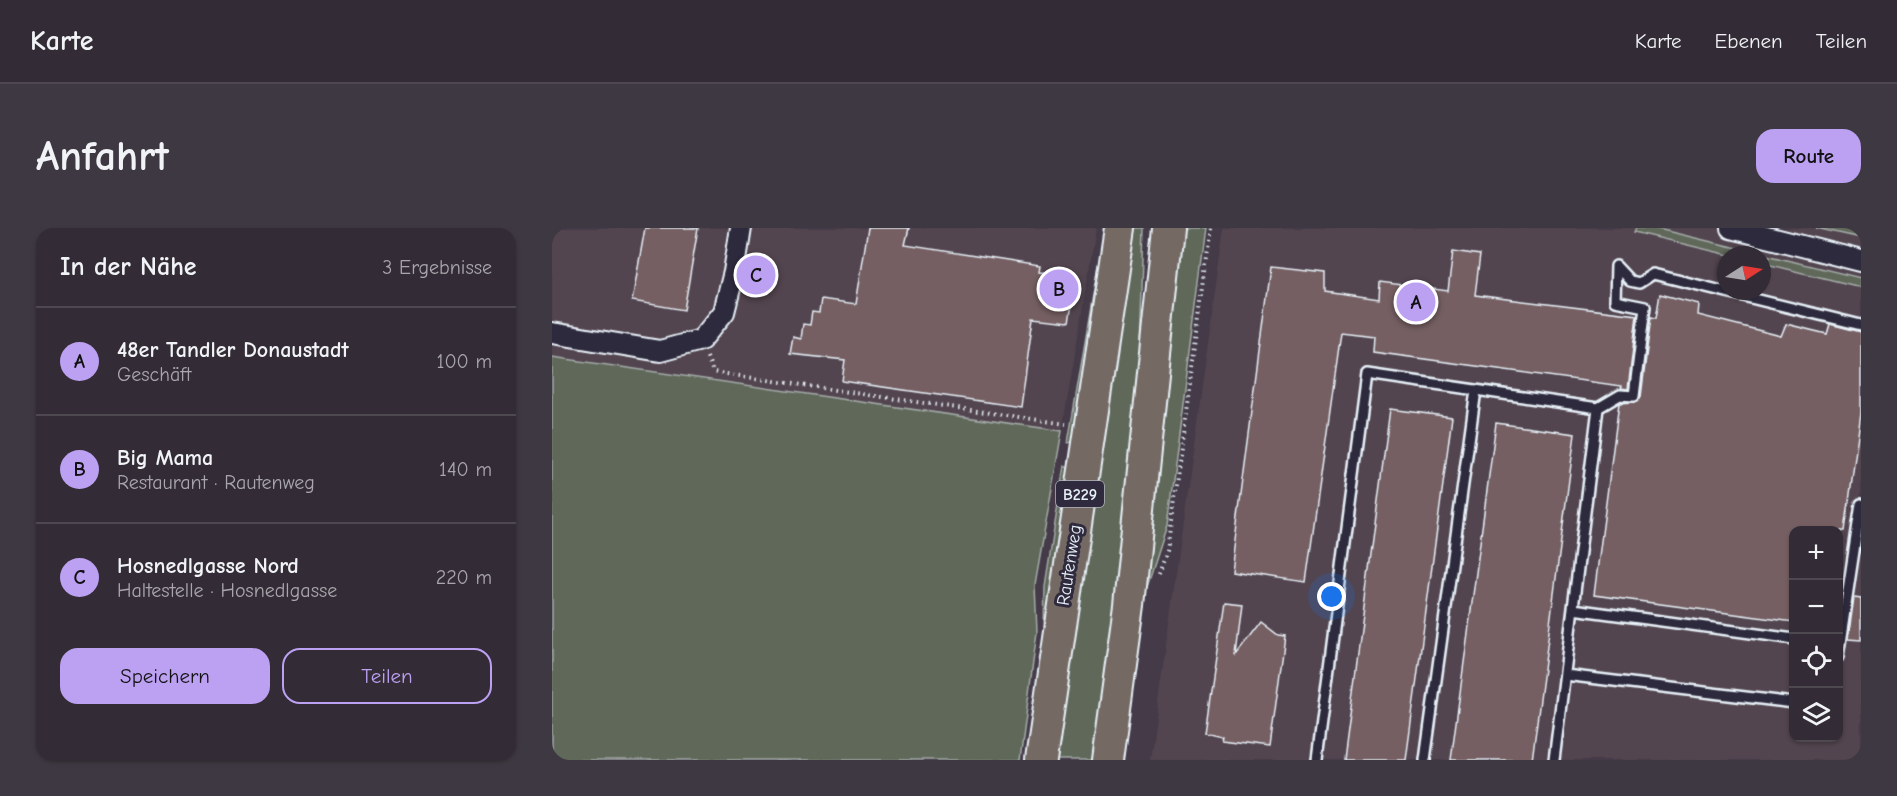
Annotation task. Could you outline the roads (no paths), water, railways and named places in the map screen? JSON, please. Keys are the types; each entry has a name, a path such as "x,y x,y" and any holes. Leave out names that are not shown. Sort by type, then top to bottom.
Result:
{"main road":[{"name":"Rautenweg","path":"1041,760 1120,228"},
{"path":"1108,760 1129,605 1168,228"}],"street":[{"path":"552,333 660,351 701,340 724,312 734,272 741,228"},
{"path":"1731,228 1861,261"}],"lane":[{"path":"1317,760 1367,374 1598,408 1620,395 1634,396 1645,307 1615,301 1616,266 1630,281 1638,283 1653,274 1861,325"},
{"path":"1425,760 1476,390"},
{"path":"1554,760 1598,408"},
{"path":"1841,634 1861,504"},
{"path":"1573,609 1789,638"},
{"path":"1565,675 1789,702"}],"place":[{"name":"Hosnedlgasse Nord","path":"756,275"},
{"name":"Big Mama","path":"1059,289"},
{"name":"48er Tandler Donaustadt","path":"1416,302"}]}
